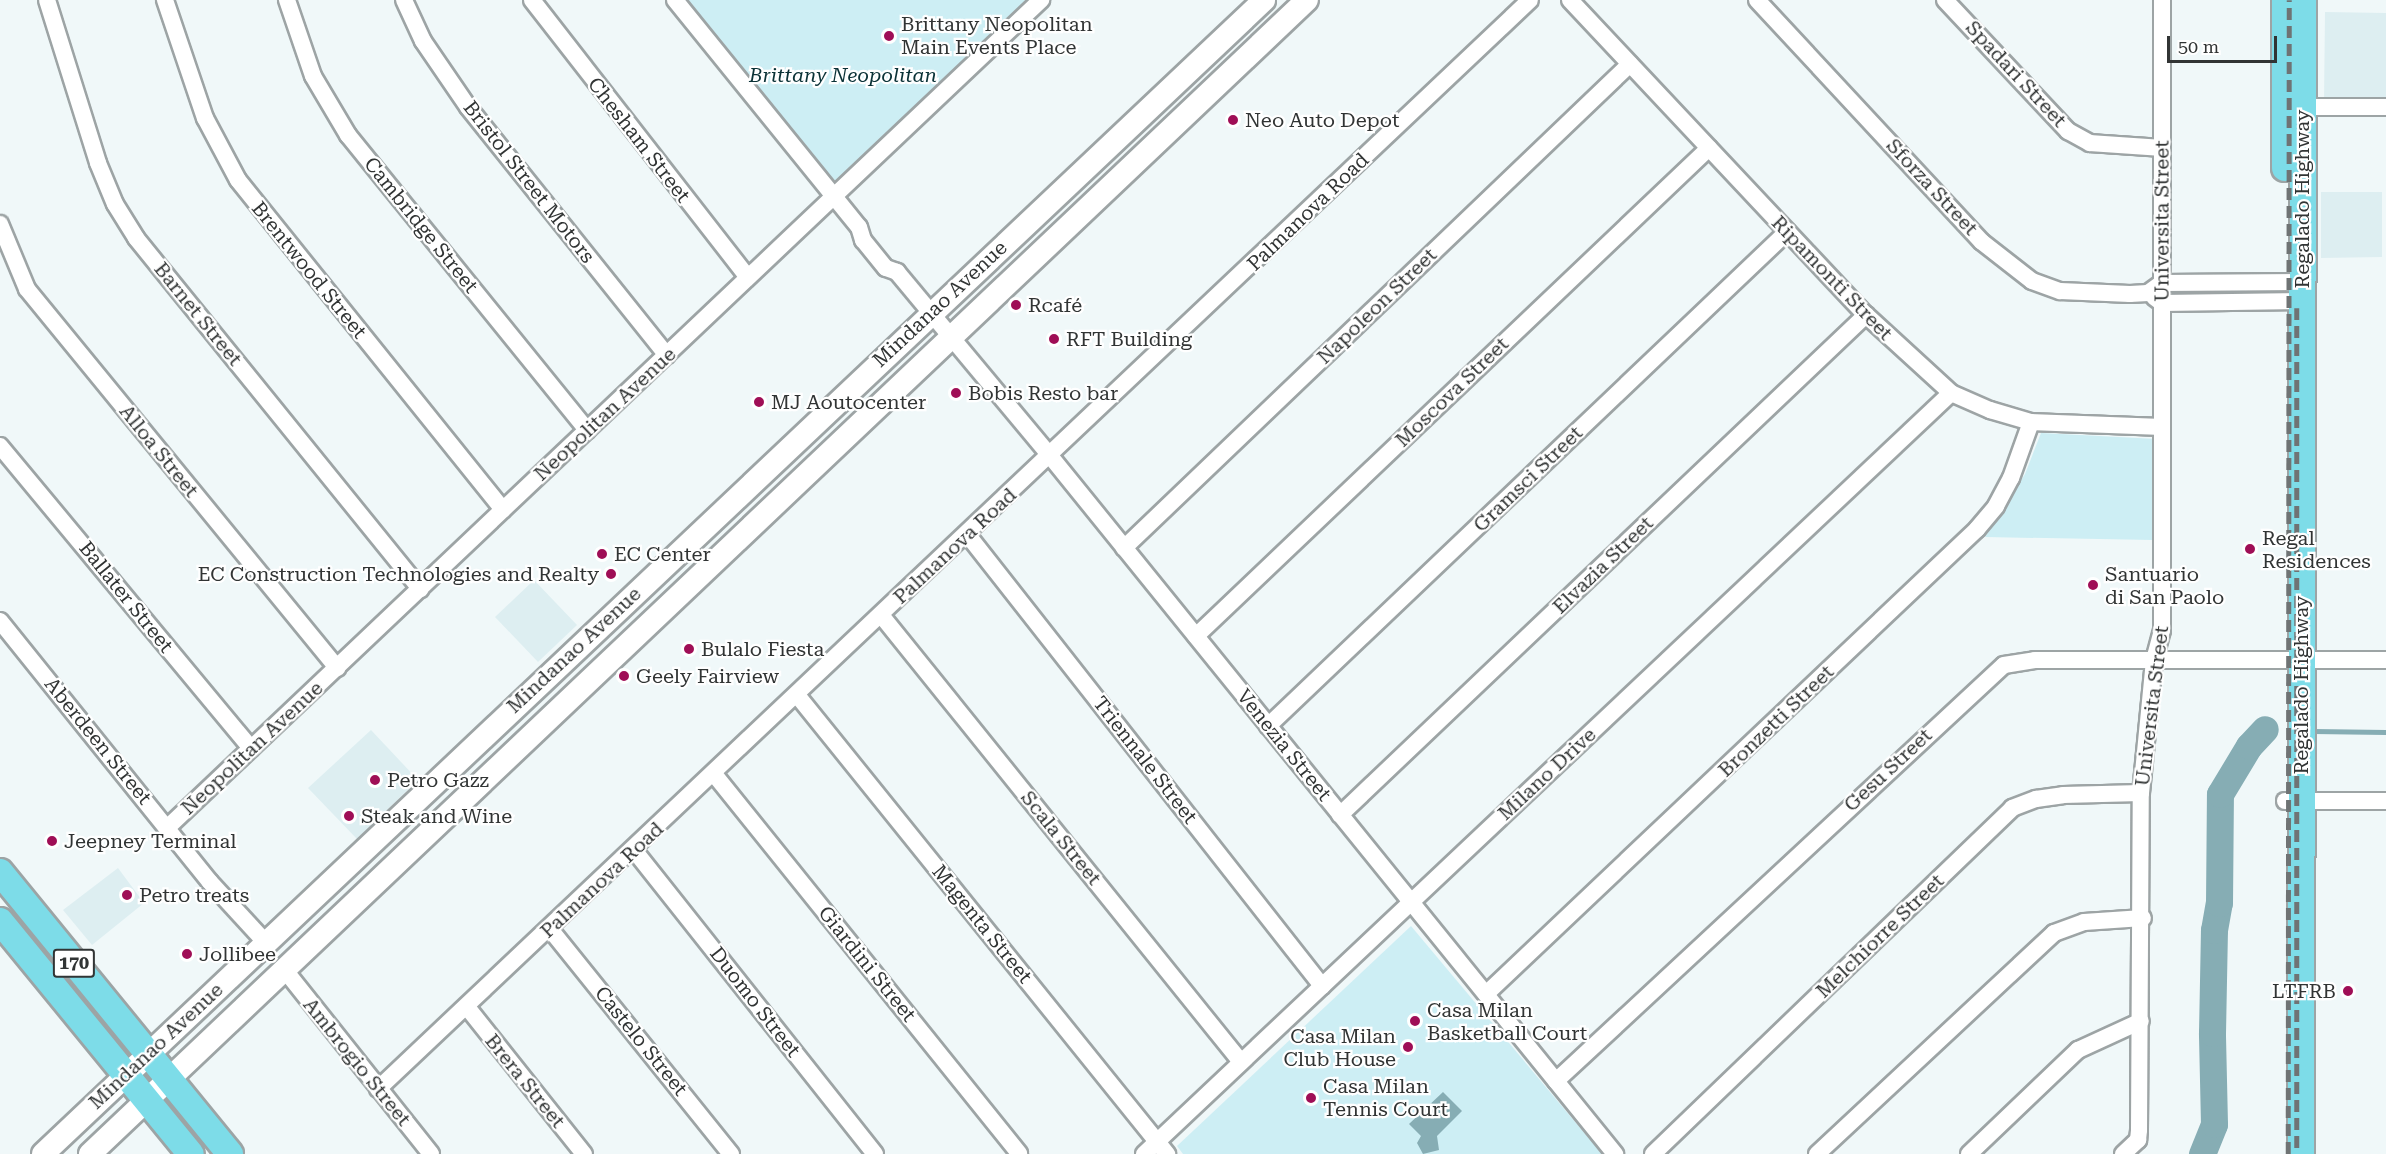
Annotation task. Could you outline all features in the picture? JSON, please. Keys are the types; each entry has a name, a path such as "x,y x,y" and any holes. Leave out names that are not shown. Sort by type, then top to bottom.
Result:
{"main road":[{"name":"Mindanao Avenue","path":"43,1154 1264,0"},
{"name":"Mindanao Avenue","path":"90,1154 1307,0"},
{"name":"Regalado Highway","path":"2285,0 2293,292 2293,801 2285,1154"},
{"name":"Regalado Highway","path":"2293,292 2303,107 2303,0"},
{"name":"Regalado Highway","path":"2293,801 2301,1154"},
{"name":"170","path":"0,872 230,1154"},
{"name":"170","path":"0,921 191,1154"},
{"path":"266,943 284,969"}],"street":[{"name":"Barnet Street","path":"46,0 98,163 115,204 136,238 420,589"},
{"name":"Brentwood Street","path":"165,0 205,118 238,180 503,510"},
{"name":"Cambridge Street","path":"287,0 313,76 348,135 587,430"},
{"name":"Bristol Street Motors","path":"404,0 423,41 468,106 667,355"},
{"name":"Chesham Street","path":"532,0 748,277"},
{"name":"Venezia Street","path":"675,0 859,227 862,240 886,268 897,272 1050,457 1615,1154"},
{"name":"Neopolitan Avenue","path":"168,827 1041,0"},
{"name":"Palmanova Road","path":"378,1089 1050,457 1530,0"},
{"name":"Ripamonti Street","path":"1570,0 1866,315 1951,393 1990,411 2031,422 2162,427"},
{"name":"Sforza Street","path":"1757,0 2004,262 2032,281 2060,291 2157,293 2249,302 2293,292"},
{"name":"Spadari Street","path":"1945,0 2068,131 2090,143 2162,148"},
{"name":"Universita Street","path":"2123,1154 2138,1140 2143,918 2141,793 2154,660 2162,630 2162,427 2157,293 2162,148 2162,0"},
{"name":"Napoleon Street","path":"1124,548 1630,64"},
{"path":"2303,107 2386,107"},
{"name":"Moscova Street","path":"1196,636 1709,148"},
{"name":"Alloa Street","path":"0,224 27,289 337,668"},
{"name":"Gramsci Street","path":"1268,726 1787,232"},
{"name":"Sforza Street","path":"2157,293 2249,282 2293,292"},
{"path":"2249,282 2249,302"},
{"name":"Elvazia Street","path":"1340,814 1866,315"},
{"name":"Milano Drive","path":"1144,1154 1162,1148 1241,1062 1951,393"},
{"name":"Bronzetti Street","path":"1486,994 1977,529 1996,506 2011,478 2031,422"},
{"name":"Ballater Street","path":"0,446 251,748"},
{"name":"Triennale Street","path":"967,534 1322,986"},
{"name":"Scala Street","path":"881,615 1241,1062"},
{"name":"Aberdeen Street","path":"0,621 266,943"},
{"name":"Gesu Street","path":"1556,1081 2004,665 2034,660 2386,660"},
{"name":"Magenta Street","path":"798,695 1162,1148"},
{"name":"Giardini Street","path":"714,774 1019,1154"},
{"name":"Melchiorre Street","path":"1653,1154 2012,808 2036,799 2063,795 2141,793"},
{"path":"2293,801 2386,801"},
{"name":"Duomo Street","path":"634,850 875,1154"},
{"path":"1817,1154 2054,933 2084,922 2143,918"},
{"name":"Castelo Street","path":"550,928 731,1154"},
{"name":"Ambrogio Street","path":"284,969 431,1154"},
{"name":"Brera Street","path":"467,1007 584,1154"},
{"path":"1969,1154 2078,1050 2141,1021"}],"shaded area":[{"path":"2325,12 2386,13 2386,100 2324,100"},
{"path":"2321,192 2382,192 2382,257 2321,258"},
{"path":"534,580 577,625 538,662 495,617"},
{"path":"371,730 418,780 357,839 308,788"},
{"path":"118,868 144,903 92,945 63,910"},
{"path":"1443,1092 1462,1111 1437,1136 1439,1150 1423,1154 1417,1143 1421,1136 1409,1124"}],"green space":[{"name":"Brittany Neopolitan","path":"686,0 1030,0 835,184"},
{"path":"2041,433 2157,439 2153,540 1985,537 2025,474"},
{"path":"1411,926 1602,1154 1183,1154 1177,1146"}],"waterway":[{"path":"2202,1154 2214,1124 2212,1033 2214,930 2219,903 2220,794 2249,746 2265,729"},
{"path":"2313,731 2386,732"}],"railway":[{"path":"2288,1154 2289,0"},
{"path":"2297,308 2297,1154"}],"place":[{"name":"Brittany Neopolitan Main Events Place","path":"889,36"},
{"name":"Neo Auto Depot","path":"1233,120"},
{"name":"Rcafé","path":"1016,305"},
{"name":"RFT Building","path":"1054,339"},
{"name":"Bobis Resto bar","path":"956,393"},
{"name":"MJ Aoutocenter","path":"759,402"},
{"name":"Regal Residences","path":"2250,549"},
{"name":"EC Center","path":"602,554"},
{"name":"EC Construction Technologies and Realty","path":"611,574"},
{"name":"Santuario di San Paolo","path":"2093,585"},
{"name":"Bulalo Fiesta","path":"689,649"},
{"name":"Geely Fairview","path":"624,676"},
{"name":"Petro Gazz","path":"375,780"},
{"name":"Steak and Wine","path":"349,816"},
{"name":"Jeepney Terminal","path":"52,841"},
{"name":"Petro treats","path":"127,895"},
{"name":"Jollibee","path":"187,954"},
{"name":"LTFRB","path":"2348,991"},
{"name":"Casa Milan Basketball Court","path":"1415,1021"},
{"name":"Casa Milan Club House","path":"1408,1047"},
{"name":"Casa Milan Tennis Court","path":"1311,1098"}]}
